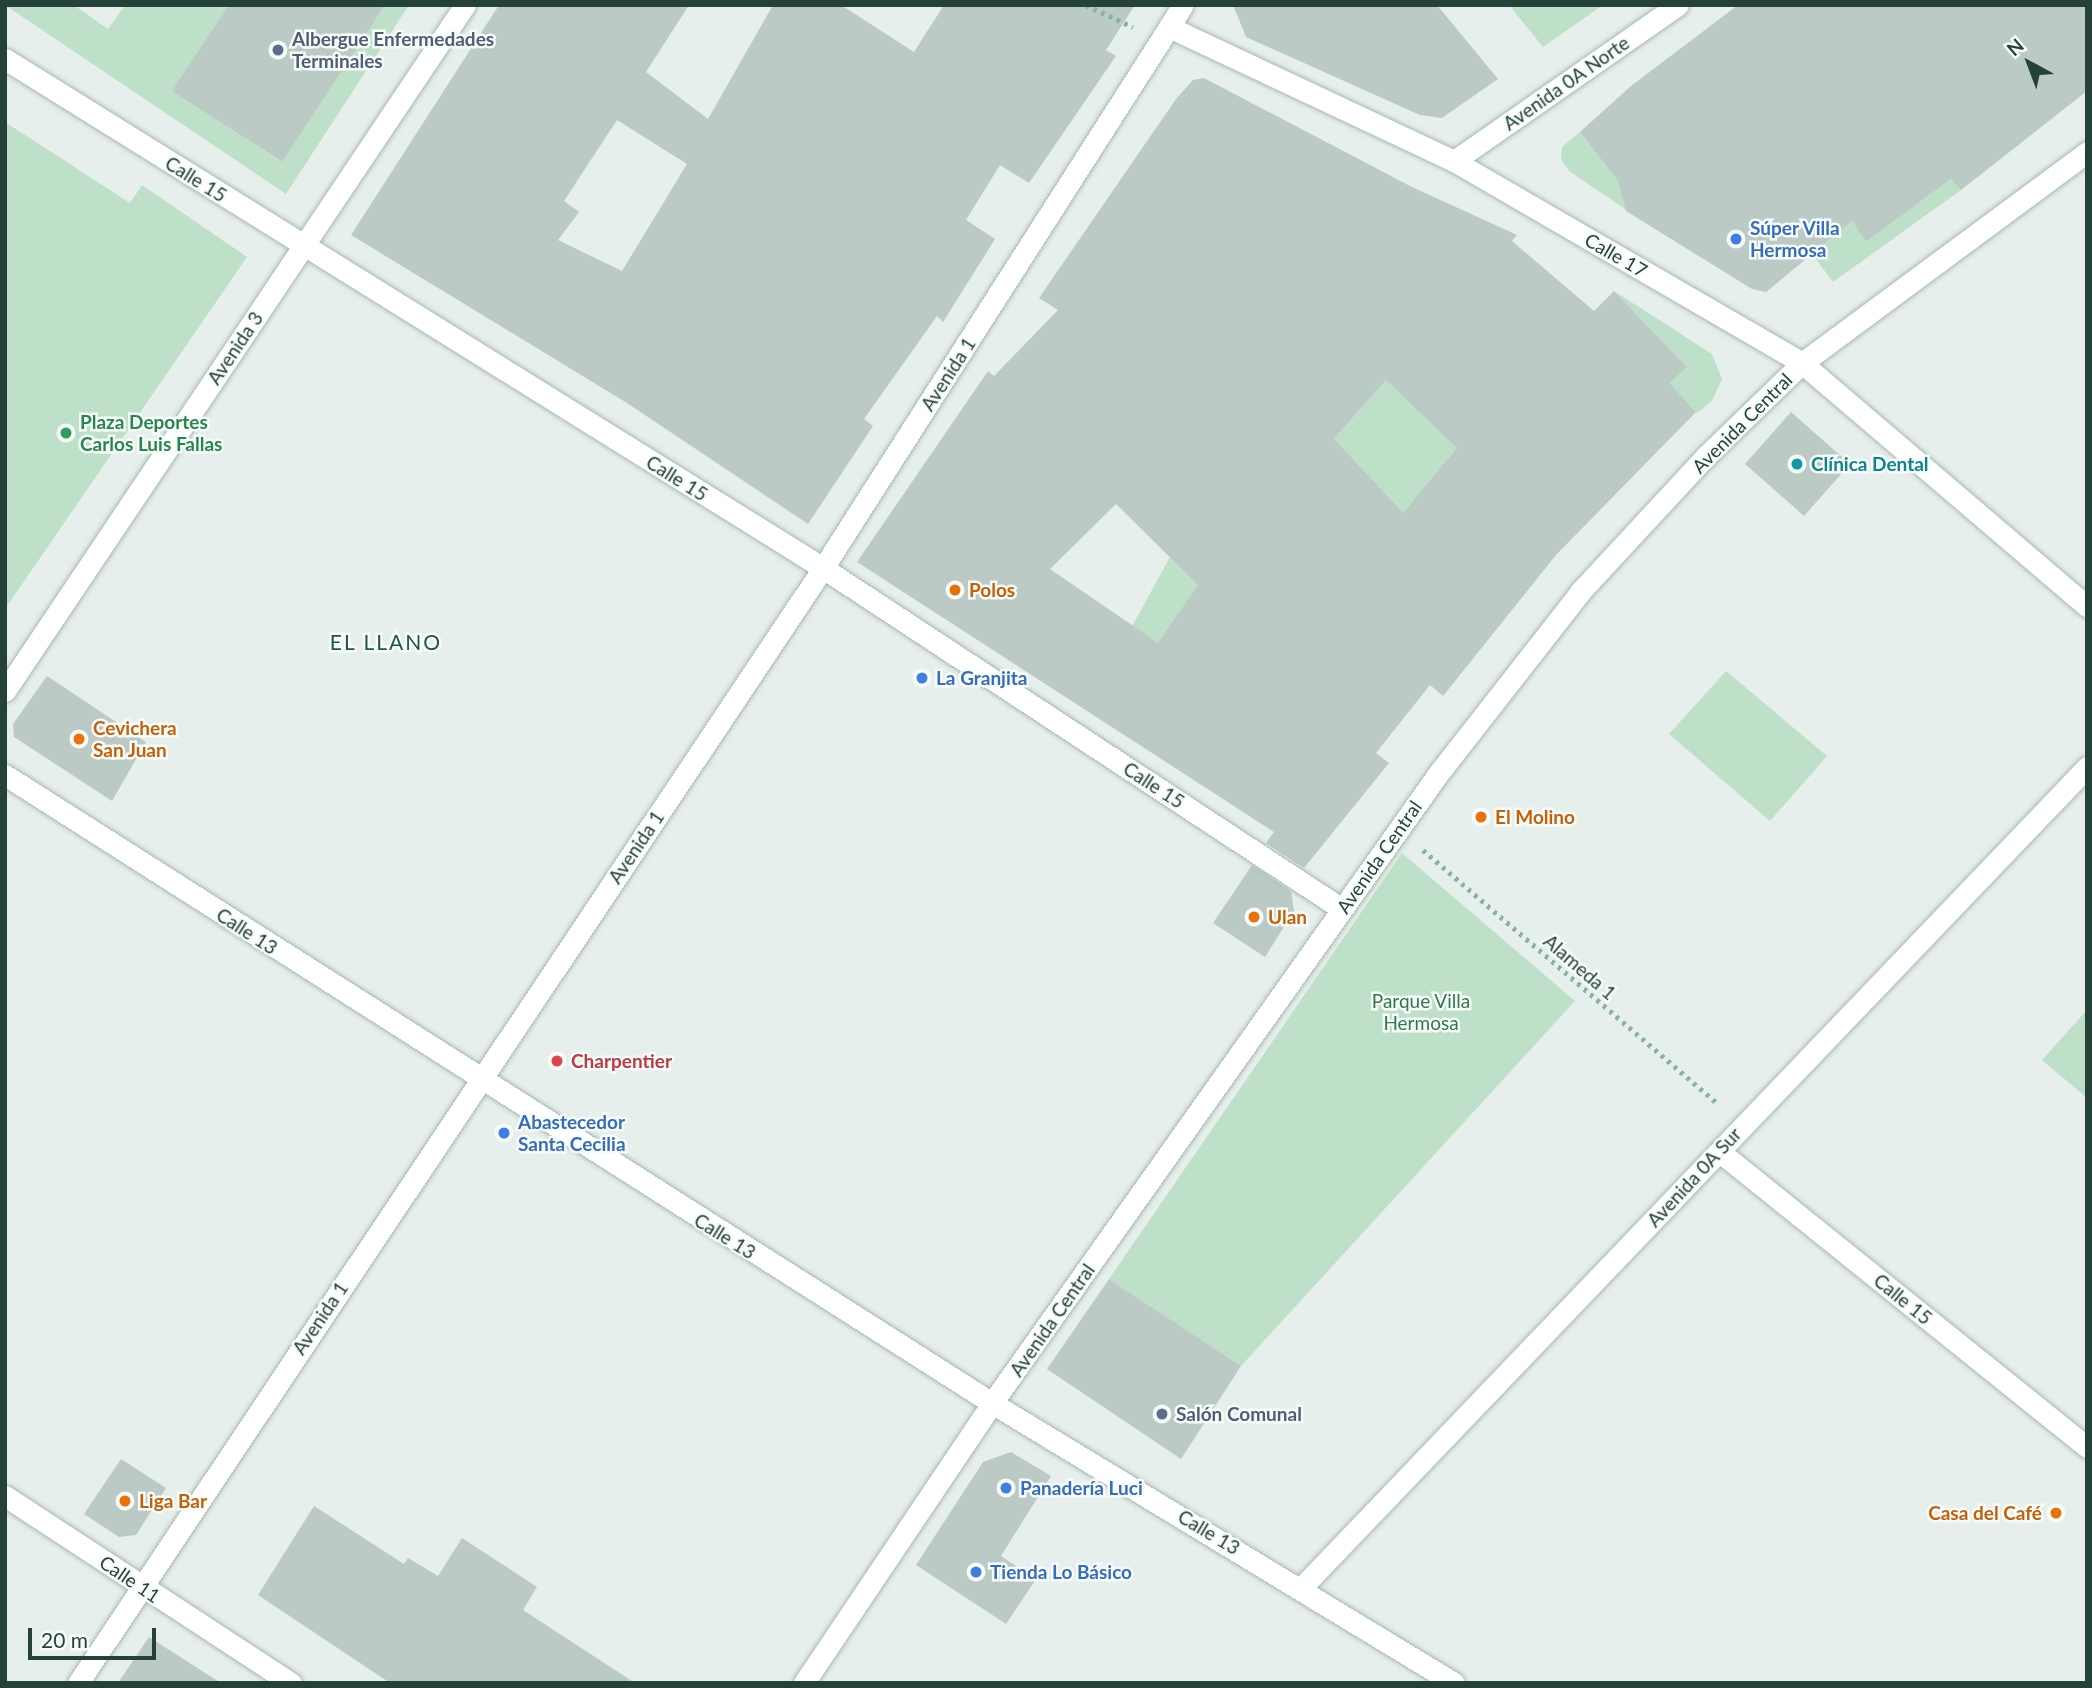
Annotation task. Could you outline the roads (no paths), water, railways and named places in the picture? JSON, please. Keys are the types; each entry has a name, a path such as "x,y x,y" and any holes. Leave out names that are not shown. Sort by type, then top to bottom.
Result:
{"street":[{"name":"Avenida 3","path":"5,691 464,5"},
{"name":"Avenida 1","path":"78,1683 822,568 1183,5"},
{"name":"Avenida 0A Norte","path":"1454,161 1678,5"},
{"name":"Calle 17","path":"1168,27 1454,161 1802,363 2087,606"},
{"name":"Calle 15","path":"5,58 822,568 1342,909"},
{"name":"Avenida Central","path":"804,1683 992,1404 1497,691 1580,592 1802,363 2087,152"},
{"name":"Avenida 0A Sur","path":"1302,1587 2087,767"},
{"name":"Calle 13","path":"5,775 480,1081 992,1404 1302,1587 1454,1683"},
{"name":"Calle 15","path":"1720,1152 2087,1447"},
{"name":"Calle 11","path":"5,1496 291,1683"}],"place":[{"name":"Albergue Enfermedades Terminales","path":"278,50"},
{"name":"Súper Villa Hermosa","path":"1736,239"},
{"name":"Plaza Deportes Carlos Luis Fallas","path":"66,433"},
{"name":"Clínica Dental","path":"1797,464"},
{"name":"Polos","path":"955,590"},
{"name":"La Granjita","path":"922,678"},
{"name":"Cevichera San Juan","path":"79,739"},
{"name":"El Molino","path":"1481,817"},
{"name":"Ulan","path":"1254,917"},
{"name":"Charpentier","path":"557,1061"},
{"name":"Abastecedor Santa Cecilia","path":"504,1133"},
{"name":"Salón Comunal","path":"1162,1414"},
{"name":"Panadería Luci","path":"1006,1488"},
{"name":"Liga Bar","path":"125,1501"},
{"name":"Casa del Café","path":"2056,1513"},
{"name":"Tienda Lo Básico","path":"976,1572"}],"district":[{"name":"EL LLANO","path":"386,642"}],"park label":[{"name":"Parque Villa Hermosa","path":"1421,1012"}]}
